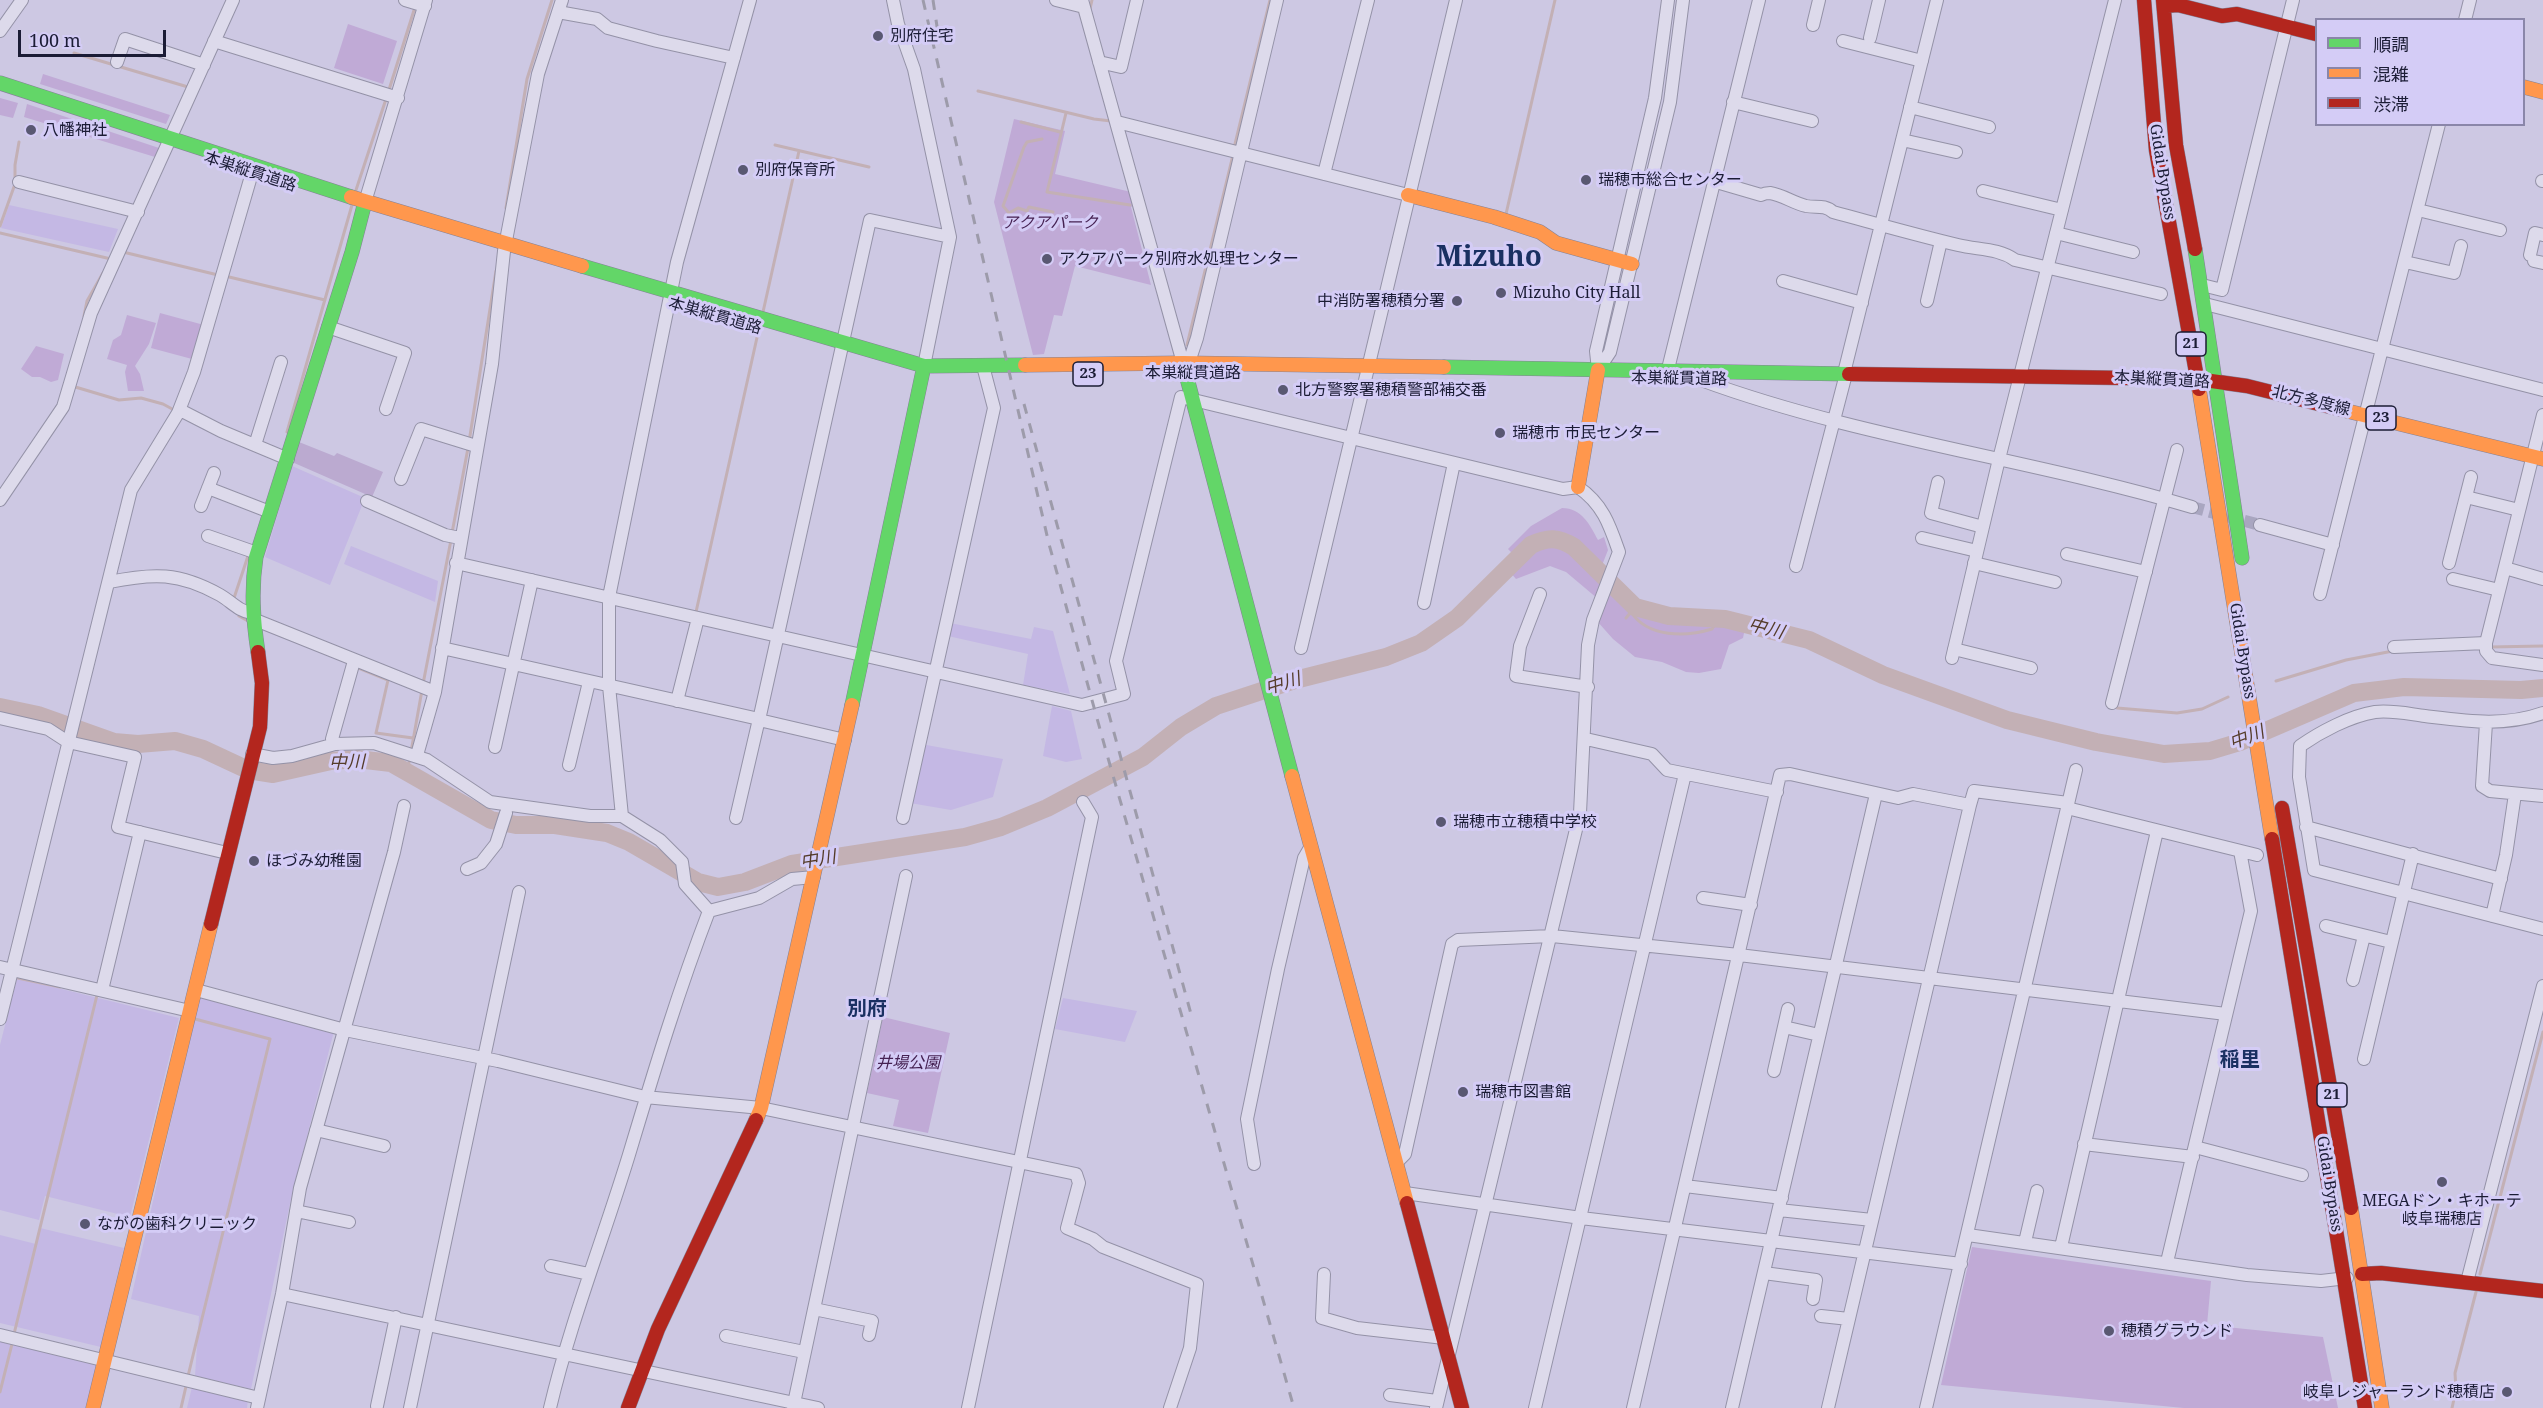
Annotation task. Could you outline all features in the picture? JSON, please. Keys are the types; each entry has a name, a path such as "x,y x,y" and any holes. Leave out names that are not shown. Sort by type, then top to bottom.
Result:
{"main road":[{"name":"Gidai Bypass","path":"2144,0 2156,150 2198,383 2364,1408"},
{"path":"2163,3 2222,16 2237,14 2315,34"},
{"name":"Gidai Bypass","path":"2163,3 2176,145 2218,382 2245,578"},
{"name":"本巣縦貫道路","path":"0,83 364,206 669,298 924,370 1186,366 1598,374 1701,380 1844,377"},
{"path":"2525,88 2543,92"},
{"name":"本巣縦貫道路","path":"0,92 169,141"},
{"path":"1408,195 1494,217 1540,232 1556,243 1632,264"},
{"path":"93,1408 196,990 227,853 260,727 262,706 252,616 252,581 257,553 288,459 364,206"},
{"path":"1186,366 1191,400 1462,1408"},
{"name":"本巣縦貫道路","path":"1598,374 1668,369 1844,377 2218,382"},
{"path":"628,1408 641,1370 760,1108 783,1020 924,370"},
{"path":"1578,487 1598,374"},
{"name":"北方多度線","path":"2218,382 2247,386 2538,457"},
{"name":"Gidai Bypass","path":"2280,794 2362,1274 2382,1408"},
{"path":"2362,1274 2381,1273 2543,1291"}],"street":[{"path":"0,31 22,0"},
{"path":"0,500 63,407 91,313 233,0"},
{"path":"364,206 425,3 405,0"},
{"path":"622,816 609,686 609,597 669,298 750,0"},
{"path":"893,0 898,24 914,69 950,237 924,370"},
{"path":"1056,0 1083,4 1186,366"},
{"path":"1099,62 1121,67 1137,0"},
{"path":"1186,366 1241,154 1277,0"},
{"path":"1324,174 1368,0"},
{"path":"1301,648 1456,0"},
{"path":"1598,374 1596,351 1655,98 1668,0"},
{"path":"1598,374 1610,352 1670,102 1683,0"},
{"path":"1668,369 1713,181 1760,0"},
{"path":"1813,25 1819,0"},
{"path":"1870,38 1879,0"},
{"path":"1796,566 1937,0"},
{"path":"2031,668 1953,654 1999,459 2115,0"},
{"path":"2202,285 2222,290 2294,0"},
{"path":"2466,18 2470,0"},
{"path":"2198,3 2237,14"},
{"path":"417,755 435,692 492,364 506,247 538,74 560,6 597,20 608,28 734,58"},
{"path":"117,62 125,39 204,64"},
{"path":"214,41 398,98"},
{"path":"1843,41 1922,61"},
{"path":"1733,102 1812,122"},
{"path":"1910,107 1989,127"},
{"path":"1116,122 1408,195"},
{"path":"2320,594 2439,126"},
{"path":"1902,140 1956,152"},
{"path":"0,1019 6,969 69,742 131,490 180,410 204,344 253,169"},
{"path":"1713,181 1761,195 1767,193 1781,196 1785,200 1809,207 1817,205 1828,207 1833,212 1941,241 1983,251 1991,249 2005,253 2014,260 2161,294"},
{"path":"19,182 138,212"},
{"path":"1983,190 2062,210"},
{"path":"2418,210 2500,230"},
{"path":"736,818 870,220 950,237"},
{"path":"2056,233 2133,252"},
{"path":"2536,260 2535,233 2543,235"},
{"path":"1926,301 1941,241"},
{"path":"2405,262 2454,273 2462,246"},
{"path":"1783,281 1862,303"},
{"path":"2205,304 2543,390"},
{"path":"328,327 405,353 386,409"},
{"path":"255,445 281,362"},
{"path":"903,818 994,408 984,370"},
{"path":"1701,380 1750,398 1833,420 2192,507"},
{"path":"456,563 1082,705 1124,694 1116,661 1181,397 1563,489 1578,487 1604,512 1619,552 1588,645 1586,739 1580,813 1487,1203 1436,1404 1390,1395"},
{"path":"180,410 288,459"},
{"path":"2543,415 2538,457 2519,510 2486,643 2486,651 2492,658 2543,665"},
{"path":"401,478 421,429 476,446"},
{"path":"2112,703 2177,450"},
{"path":"1424,603 1454,463"},
{"path":"201,506 214,473"},
{"path":"2448,562 2471,477"},
{"path":"1938,482 1930,513 1983,527"},
{"path":"208,488 270,512"},
{"path":"2466,497 2519,510"},
{"path":"367,501 445,535 460,538"},
{"path":"2260,525 2333,545"},
{"path":"208,536 257,553"},
{"path":"1922,538 2055,582"},
{"path":"2067,554 2146,572"},
{"path":"2505,568 2543,579"},
{"path":"109,582 148,574 170,577 219,595 240,611 354,661 435,692"},
{"path":"2453,579 2499,590"},
{"path":"495,747 532,580"},
{"path":"1540,594 1520,646 1516,676 1588,687"},
{"path":"677,701 698,618"},
{"path":"2394,647 2486,643"},
{"path":"442,648 845,740"},
{"path":"332,740 354,661"},
{"path":"569,765 589,682"},
{"path":"2543,713 2513,721 2486,723 2391,711 2373,712 2314,736 2300,746 2299,777 2314,870 2543,929"},
{"path":"0,718 48,729 69,742 135,757 118,827 227,853"},
{"path":"2486,723 2481,786 2490,791 2543,796"},
{"path":"1586,739 1652,754 1667,770 1778,792"},
{"path":"252,754 273,758 292,756 335,744 374,743 417,755 454,775 490,802 505,820"},
{"path":"1926,1408 2076,770"},
{"path":"1535,1408 1685,774"},
{"path":"1633,1408 1778,792 1780,775 1790,774 1898,798 1913,794 1970,805"},
{"path":"1828,1408 1974,791 2068,806 2157,831 2257,855"},
{"path":"1732,1408 1876,794"},
{"path":"2492,916 2501,879 2515,794"},
{"path":"490,802 590,816 622,816 660,840 682,862 685,884 709,911"},
{"path":"968,1408 1092,817 1083,802"},
{"path":"0,1335 105,1360 258,1403 282,1294 296,1211 404,806"},
{"path":"505,820 550,813 555,810"},
{"path":"466,869 481,863 496,844 505,820"},
{"path":"2306,827 2501,879"},
{"path":"2061,1247 2157,831"},
{"path":"102,990 140,832"},
{"path":"1254,1164 1248,1119 1280,958 1304,858 1311,846"},
{"path":"2167,1262 2251,911 2240,851"},
{"path":"2364,1059 2413,854"},
{"path":"709,911 759,898 792,879 815,874"},
{"path":"793,1406 906,876"},
{"path":"410,1408 519,892"},
{"path":"1703,898 1751,904"},
{"path":"550,1408 563,1354 631,1148 645,1097 709,911"},
{"path":"2326,926 2391,942"},
{"path":"1396,1162 1405,1154 1452,944 1458,939 1552,936 1645,945 2226,1014"},
{"path":"2353,980 2364,936"},
{"path":"6,969 190,1011"},
{"path":"2467,1282 2543,986"},
{"path":"196,990 345,1030 484,1058 645,1097 760,1108 1076,1174 1078,1183 1067,1228 1093,1239 1103,1247 1197,1284 1190,1348 1170,1408"},
{"path":"1774,1071 1788,1010"},
{"path":"1784,1027 1820,1035"},
{"path":"316,1130 384,1146"},
{"path":"2084,1144 2194,1152 2302,1175"},
{"path":"1685,1186 1872,1220"},
{"path":"2025,1242 2037,1191"},
{"path":"1405,1193 1581,1218 1961,1264"},
{"path":"296,1211 349,1222"},
{"path":"1968,1235 2266,1277 2320,1281 2344,1279 2362,1274"},
{"path":"550,1266 589,1274"},
{"path":"1764,1273 1816,1280 1813,1299"},
{"path":"1324,1274 1322,1318 1357,1328 1444,1338"},
{"path":"282,1294 641,1370 793,1406 818,1408"},
{"path":"814,1309 872,1321 869,1335"},
{"path":"1821,1316 1849,1319"},
{"path":"377,1406 396,1317"},
{"path":"726,1336 804,1352"}],"shaded area":[{"path":"9,205 118,229 109,252 1,228"},
{"path":"299,442 334,456 337,453 383,472 372,497 292,462"},
{"path":"292,466 365,498 330,585 265,557"},
{"path":"351,546 438,581 435,602 344,564"},
{"path":"950,623 1031,639 1034,627 1053,631 1070,694 1023,685 1028,654 948,636"},
{"path":"1052,706 1071,711 1082,759 1066,762 1043,756"},
{"path":"921,744 1003,759 993,797 951,810 910,803"},
{"path":"17,978 179,1018 130,1217 45,1196 39,1220 0,1210 0,1045"},
{"path":"199,996 334,1031 291,1199 251,1389 195,1376 199,1316 131,1299"},
{"path":"1063,998 1137,1011 1125,1042 1055,1029"},
{"path":"40,1228 124,1248 101,1347 0,1323 0,1235 36,1244"},
{"path":"0,1341 97,1365 86,1408 0,1408"},
{"path":"192,1387 248,1399 247,1408 187,1408"}],"green space":[{"path":"348,24 397,41 383,84 334,68"},
{"path":"43,74 170,115 166,124 40,84"},
{"path":"0,98 18,103 13,118 0,115"},
{"path":"27,104 159,148 155,157 24,117"},
{"name":"アクアパーク","path":"1014,119 1065,131 1055,174 1131,192 1135,205 1131,207 1151,285 1075,266 1062,316 1054,315 1044,354 1033,355 994,202"},
{"path":"160,313 204,325 192,359 151,348"},
{"path":"127,315 156,323 149,344 135,366 140,374 144,391 128,391 125,372 127,365 107,359 113,340 121,335"},
{"path":"36,346 64,354 58,380 51,382 40,377 32,377 21,369"},
{"path":"1562,508 1580,514 1598,540 1604,537 1608,550 1597,578 1616,599 1630,610 1656,620 1745,628 1743,638 1729,645 1721,669 1699,673 1686,672 1662,662 1635,657 1613,639 1597,621 1604,604 1566,572 1550,566 1516,579 1504,565 1514,555 1508,549 1531,526"},
{"name":"井場公園","path":"883,1017 950,1033 928,1133 893,1126 899,1100 867,1093"},
{"name":"穂積グラウンド","path":"1972,1247 2211,1281 2207,1325 2323,1337 2338,1408 2184,1408 1941,1385"}],"waterway":[{"path":"506,208 527,79 552,0"},
{"path":"1090,9 1092,0"},
{"path":"1234,148 1270,0"},
{"path":"1506,214 1555,0"},
{"path":"388,93 415,7"},
{"path":"74,53 188,87"},
{"path":"978,91 1111,121"},
{"path":"355,193 386,99"},
{"path":"1066,113 1047,192 1130,205"},
{"path":"1021,122 1060,132"},
{"path":"1042,139 1027,142 1024,147 1003,206 1009,213 1018,208 1027,211 1029,207 1053,212"},
{"path":"0,226 15,184 15,165 19,142"},
{"path":"775,145 869,167"},
{"path":"763,312 799,151"},
{"path":"1187,345 1233,155"},
{"path":"287,432 352,205"},
{"path":"0,233 111,259"},
{"path":"123,252 218,275"},
{"path":"469,442 496,271"},
{"path":"84,316 87,301 103,273"},
{"path":"225,276 325,300"},
{"path":"696,612 760,324"},
{"path":"72,386 119,400 141,398 163,404 174,410"},
{"path":"452,533 468,448"},
{"name":"中川","path":"0,707 38,715 114,742 138,744 175,741 203,749 248,770 273,774 331,761 357,759 391,763 491,820 516,825 555,825 607,833 629,842 698,882 718,887 745,882 792,864 965,837 1001,827 1047,808 1143,757 1181,727 1216,706 1295,680 1386,657 1421,643 1457,618 1531,545 1548,539 1563,541 1574,547 1635,607 1669,616 1725,619 1809,640 1883,675 2007,720 2096,742 2164,754 2210,751 2240,742 2354,693 2404,687 2521,690 2543,688"},
{"path":"423,684 451,540"},
{"path":"233,601 249,553"},
{"path":"1626,618 1631,612 1647,627 1679,634 1712,629 1719,619"},
{"path":"239,616 248,621"},
{"path":"2490,647 2543,646"},
{"path":"2276,681 2346,660 2393,651"},
{"path":"356,667 388,680 376,733 413,738"},
{"path":"411,752 422,690"},
{"path":"2117,708 2177,713 2202,709 2228,697"},
{"path":"407,771 410,758"},
{"path":"13,977 60,987"},
{"path":"14,1334 97,995"},
{"path":"188,1376 270,1039 195,1019"},
{"path":"2480,1274 2543,1032"},
{"path":"2452,1408 2456,1390 2455,1373 2476,1292"},
{"path":"0,1392 13,1340"},
{"path":"181,1408 187,1382"}],"tunnel":[{"path":"2192,507 2260,525"}],"railway":[{"path":"923,0 1049,544 1294,1408"},
{"path":"933,0 938,33"},
{"path":"1024,404 1191,1014"}],"traffic: fast":[{"path":"0,83 351,197"},
{"path":"258,652 253,605 256,557 352,252 365,202"},
{"path":"2195,249 2242,558"},
{"path":"582,266 924,366 1025,365"},
{"path":"1183,363 1292,776"},
{"path":"852,705 924,366"},
{"path":"1444,367 1849,374"}],"traffic: slow":[{"path":"2525,87 2543,92"},
{"path":"1408,195 1494,217 1540,232 1556,243 1632,264"},
{"path":"351,197 582,266"},
{"path":"1025,365 1183,363 1444,367"},
{"path":"1578,487 1598,370"},
{"path":"2199,389 2272,839"},
{"path":"2343,410 2543,459"},
{"path":"756,1120 761,1108 852,705"},
{"path":"1292,776 1407,1203"},
{"path":"93,1408 211,924"},
{"path":"2351,1208 2382,1408"}],"traffic: jam":[{"path":"2144,0 2156,150 2199,389"},
{"path":"2163,0 2176,145 2195,249"},
{"path":"2164,6 2178,5 2222,16 2237,14 2315,34"},
{"path":"1849,374 2197,379 2247,386 2343,410"},
{"path":"211,924 260,727 262,683 258,652"},
{"path":"2282,808 2351,1208"},
{"path":"2272,839 2365,1408"},
{"path":"628,1408 658,1329 756,1120"},
{"path":"1407,1203 1462,1408"},
{"path":"2362,1274 2381,1273 2543,1291"}],"place":[{"name":"別府住宅","path":"878,36"},
{"name":"八幡神社","path":"31,130"},
{"name":"別府保育所","path":"743,170"},
{"name":"瑞穂市総合センター","path":"1586,180"},
{"name":"アクアパーク別府水処理センター","path":"1047,259"},
{"name":"Mizuho City Hall","path":"1501,293"},
{"name":"中消防署穂積分署","path":"1457,301"},
{"name":"北方警察署穂積警部補交番","path":"1283,390"},
{"name":"瑞穂市 市民センター","path":"1500,433"},
{"name":"瑞穂市立穂積中学校","path":"1441,822"},
{"name":"ほづみ幼稚園","path":"254,861"},
{"name":"瑞穂市図書館","path":"1463,1092"},
{"name":"MEGAドン・キホーテ 岐阜瑞穂店","path":"2442,1182"},
{"name":"ながの歯科クリニック","path":"85,1224"},
{"name":"穂積グラウンド","path":"2109,1331"},
{"name":"岐阜レジャーランド穂積店","path":"2507,1392"}],"district":[{"name":"Mizuho","path":"1489,258"},
{"name":"別府","path":"867,1009"},
{"name":"稲里","path":"2240,1060"}]}
